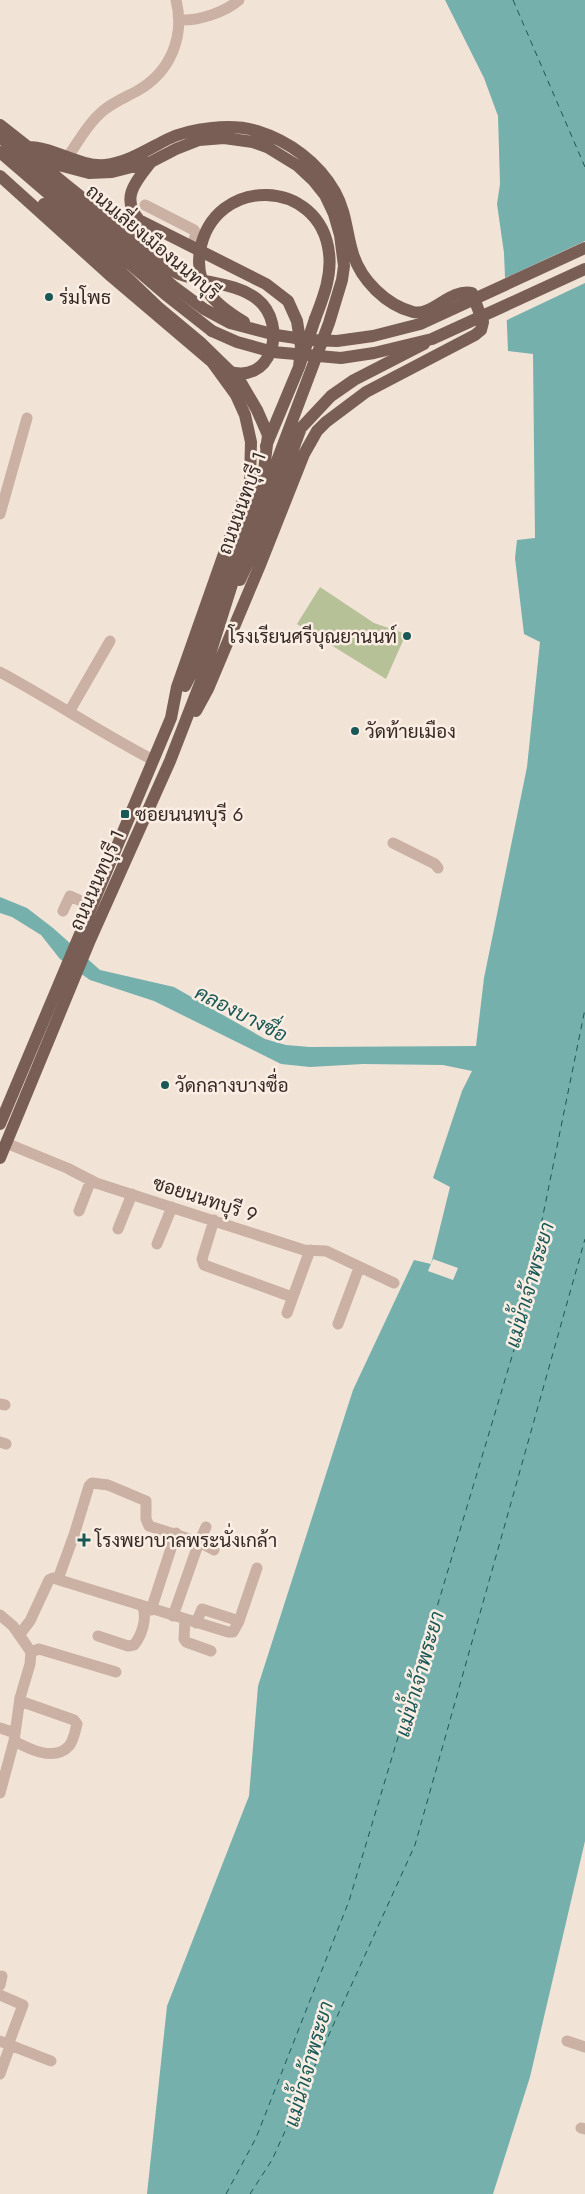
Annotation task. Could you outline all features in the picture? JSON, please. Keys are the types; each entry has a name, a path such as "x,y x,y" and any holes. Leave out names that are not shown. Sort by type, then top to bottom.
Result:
{"main road":[{"path":"0,125 28,147 40,160 166,268 202,282 238,288 258,300 270,320 273,341 270,355 261,367 238,375 212,362"},
{"path":"28,147 38,147 76,161 105,165 142,154 169,138 198,130 225,127 255,130 288,143 321,171 335,193 347,220 352,253 359,268 368,282 382,296 409,311 421,313 459,293 472,293 483,322 481,330 475,335 366,392 317,431 304,454 208,689 170,761"},
{"name":"ถนนเลี่ยงเมืองนนทบุรี","path":"0,137 188,298 216,317 257,330 309,340 337,341 373,336 420,324 585,248"},
{"name":"ถนนนนทบุรี 1","path":"1,1121 66,983 85,938 170,761 228,602 240,559 329,324 342,280 344,266 340,235 328,202 313,180 282,154 253,142 224,138 199,140 151,162 100,174 89,173 40,160"},
{"name":"ถนนเลี่ยงเมืองนนทบุรี","path":"0,152 165,294 212,331"},
{"path":"151,162 134,186 129,198 133,213 139,220 266,284 288,302 297,321 301,346 299,367"},
{"path":"0,166 159,303 182,318 237,342 273,352 341,358 432,340"},
{"name":"ถนนนนทบุรี 1","path":"0,176 112,277 212,362 236,395 245,416 251,442 250,480 177,687 171,718 92,906 85,938"},
{"path":"250,480 299,367 328,282 330,266 324,231 313,213 298,203 272,194 254,195 235,201 223,208 214,218 201,245 198,264 203,285 216,304 257,330"},
{"path":"113,264 158,307 200,342 240,381 268,435 264,471 194,668 171,718"},
{"path":"228,602 249,563 302,428 331,396 354,380 432,340 585,269"},
{"name":"ถนนนนทบุรี 1","path":"0,1158 66,983"}],"street":[{"path":"66,158 105,109 143,87 163,68 174,49 179,34 180,20 176,0"},
{"path":"180,20 191,21 232,5 239,0"},
{"path":"145,205 194,230 196,236 192,247"},
{"path":"0,514 27,418"},
{"path":"69,712 110,641"},
{"path":"0,672 101,733 153,760"},
{"path":"393,843 435,864 438,868"},
{"path":"63,911 70,896 92,906"},
{"name":"ซอยนนทบุรี 9","path":"6,1144 90,1180 310,1250 326,1251 394,1283"},
{"path":"79,1211 90,1180"},
{"path":"118,1228 132,1194"},
{"path":"157,1244 172,1207"},
{"path":"214,1220 202,1259 204,1265 292,1297"},
{"path":"287,1313 310,1250"},
{"path":"338,1324 359,1268"},
{"path":"58,1579 89,1486 92,1483 108,1485 146,1501 146,1519 149,1526 176,1533 214,1550"},
{"path":"206,1527 199,1542 185,1620 184,1639 186,1642 211,1651"},
{"path":"98,1636 128,1646 134,1645 138,1641 147,1608 176,1533"},
{"path":"19,1635 30,1621 49,1580 53,1578 185,1620 233,1632 239,1621 257,1568"},
{"path":"185,1620 202,1609 233,1619"},
{"path":"0,1615 13,1626 31,1652 30,1664 20,1700 15,1737 0,1793"},
{"path":"31,1652 38,1649 116,1672"},
{"path":"0,1728 15,1737 28,1749 59,1753 69,1746 77,1724 74,1720 20,1700"},
{"path":"0,1995 26,2000 6,2044 0,2074"},
{"path":"567,2042 585,2047"},
{"path":"6,2044 51,2061"}],"green space":[{"path":"320,587 374,623 406,634 386,679 297,624"}],"water":[{"name":"แม่น้ำเจ้าพระยา","path":"445,0 585,0 585,1841 530,2077 493,2194 147,2194 167,2006 249,1796 258,1686 353,1390 414,1260 431,1264 450,1187 433,1178 462,1091 472,1071 443,1065 363,1064 310,1067 281,1064 154,1001 90,980 60,959 41,935 12,917 0,913 0,897 27,908 53,928 100,970 174,987 265,1039 286,1045 310,1047 476,1046 484,978 527,767 540,642 524,634 515,558 517,540 535,538 533,354 508,351 504,253 497,204 500,184 498,116 484,78"}],"pier":[{"path":"585,241 585,283 505,321 503,279"},
{"path":"433,1259 458,1268 453,1280 428,1271"}],"ferry route":[{"path":"513,0 585,167"},
{"path":"226,2194 256,2138 349,1901 519,1333 585,1009"},
{"path":"250,2194 272,2160 415,1845 585,1239"}],"place":[{"name":"ร่มโพธ","path":"49,297"},
{"name":"โรงเรียนศรีบุณยานนท์","path":"407,636"},
{"name":"วัดท้ายเมือง","path":"355,731"},
{"name":"ซอยนนทบุรี 6","path":"125,814"},
{"name":"วัดกลางบางซื่อ","path":"165,1085"},
{"name":"โรงพยาบาลพระนั่งเกล้า","path":"84,1540"}],"water label":[{"name":"คลองบางซื่อ","path":"241,1014"}]}
